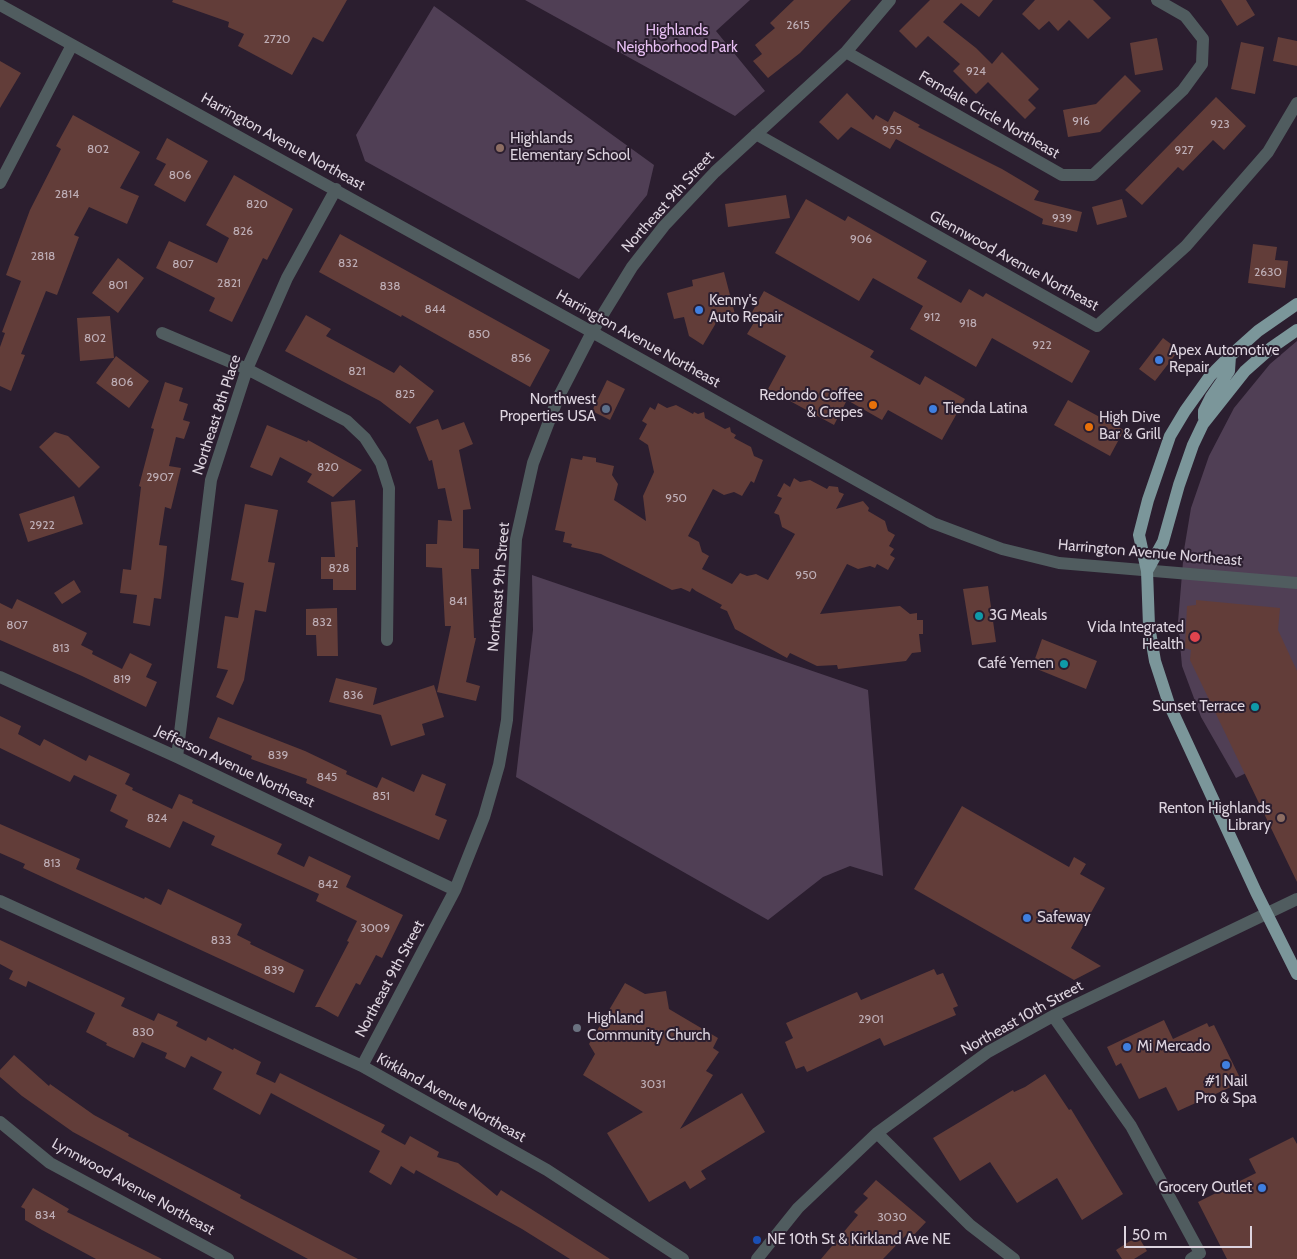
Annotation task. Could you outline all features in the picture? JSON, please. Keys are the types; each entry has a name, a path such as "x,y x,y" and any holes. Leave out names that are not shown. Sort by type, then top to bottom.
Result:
{"main road":[{"path":"1297,304 1258,330 1205,383 1170,436 1150,495 1140,535 1147,571 1149,626 1155,661 1169,704 1266,913 1297,974"},
{"path":"1147,571 1163,542 1179,485 1193,445 1203,424 1245,371 1271,348 1297,330"},
{"path":"1203,424 1204,411 1229,371 1230,356"}],"street":[{"name":"Northeast 9th Street","path":"362,1066 455,890 484,816 499,766 507,720 516,539 533,463 558,398 592,332 632,267 664,226 715,172 846,52 890,0"},
{"name":"Ferndale Circle Northeast","path":"846,52 1062,175 1093,175 1182,90 1202,64 1203,39 1185,16 1157,0"},
{"name":"Harrington Avenue Northeast","path":"0,5 336,189 933,524 1002,549 1059,563 1297,583"},
{"path":"0,183 72,45"},
{"name":"Glennwood Avenue Northeast","path":"756,134 1097,326 1186,246 1268,152 1297,103"},
{"name":"Northeast 8th Place","path":"177,757 211,480 247,369 287,278 336,189"},
{"path":"162,333 247,369 347,422 365,438 381,463 390,497 387,640"},
{"name":"Jefferson Avenue Northeast","path":"0,676 177,757 455,890"},
{"name":"Northeast 10th Street","path":"757,1259 798,1208 876,1133 988,1052 1053,1016 1297,899"},
{"name":"Kirkland Avenue Northeast","path":"0,901 362,1066 547,1170 682,1259"},
{"path":"1053,1016 1131,1126 1195,1256"},
{"name":"Lynnwood Avenue Northeast","path":"0,1122 50,1163 228,1259"},
{"path":"876,1133 970,1225 1014,1259"}],"green space":[{"name":"Highlands Neighborhood Park","path":"525,0 750,0 716,31 765,91 735,116"},
{"path":"434,6 654,165 647,195 579,279 365,161 356,135"},
{"path":"1297,341 1297,748 1236,778 1201,717 1182,666 1178,622 1184,550 1191,508 1209,456 1234,408 1270,364"},
{"path":"532,575 868,690 883,876 850,866 823,877 768,920 516,777 533,630"}],"building":[{"path":"173,0 347,0 323,42 313,37 292,75 238,46 244,34 228,27 229,22 172,2"},
{"path":"794,0 851,0 800,53 768,78 753,61 762,54 755,45 775,28 770,23"},
{"path":"930,0 993,0 979,17 961,3 943,22 976,48 992,64 1002,52 1039,89 1028,100 1036,108 1025,119 988,82 976,94 953,71 960,64 928,36 916,48 899,31"},
{"path":"1035,0 1093,0 1111,18 1088,39 1069,20 1058,31 1049,21 1039,30 1022,14"},
{"path":"1221,0 1246,0 1255,15 1237,26"},
{"path":"1278,37 1297,41 1297,66 1273,61"},
{"path":"1157,38 1163,70 1135,75 1130,43"},
{"path":"1241,42 1264,47 1255,94 1231,89"},
{"path":"0,61 21,73 0,108"},
{"path":"1125,75 1141,91 1100,132 1068,137 1063,110 1096,104"},
{"path":"847,93 873,120 876,115 888,122 894,111 920,125 918,127 1002,169 1039,191 1034,200 1082,212 1077,232 1042,224 1043,219 896,139 890,149 851,127 838,140 819,122"},
{"path":"1216,97 1246,126 1224,150 1213,140 1183,171 1178,167 1142,205 1125,190"},
{"path":"73,115 140,152 120,188 139,196 127,224 89,207 74,235 79,237 57,295 46,291 21,354 25,355 11,391 0,386 0,347 5,333 2,332 21,281 6,275 30,210 61,149 56,146"},
{"path":"167,138 208,161 185,202 154,185 166,164 156,159"},
{"path":"234,175 293,209 267,260 263,258 232,322 209,311 215,298 156,268 169,241 217,263 229,238 206,225"},
{"path":"786,195 790,218 728,227 725,204"},
{"path":"806,199 845,221 848,216 927,261 917,278 961,303 969,289 983,297 986,293 1090,351 1072,383 992,338 976,367 910,329 923,306 873,278 859,301 775,253"},
{"path":"1122,199 1127,217 1097,225 1092,207"},
{"path":"340,234 550,350 530,387 402,315 401,317 319,272"},
{"path":"1253,244 1277,247 1275,260 1288,261 1285,288 1248,283"},
{"path":"118,258 144,278 118,313 92,293"},
{"path":"724,272 736,318 716,323 703,345 689,336 684,317 674,319 667,293 693,286 692,280"},
{"path":"764,291 874,351 870,357 920,385 925,376 965,399 942,440 888,410 882,420 847,400 834,425 768,389 786,356 747,334 761,311 751,314"},
{"path":"306,315 331,329 326,336 394,373 400,365 434,391 410,424 380,401 285,351"},
{"path":"110,316 114,358 80,361 77,318"},
{"name":"Apex Automotive Repair","path":"1163,338 1179,350 1155,381 1139,369"},
{"path":"116,356 149,381 129,408 96,383"},
{"path":"607,380 625,389 610,420 592,411"},
{"path":"165,382 183,388 179,401 188,404 183,420 190,422 184,439 176,437 169,466 181,468 171,509 165,507 159,545 167,546 161,599 154,598 150,626 133,623 137,595 120,593 123,569 131,570 141,487 139,486 154,429 151,428"},
{"name":"High Dive Bar & Grill","path":"1068,400 1124,430 1110,456 1054,425"},
{"path":"658,403 667,408 676,405 693,414 694,412 698,414 704,412 705,418 725,429 730,427 731,432 736,435 734,438 751,447 754,456 763,460 754,483 751,481 742,496 734,492 724,495 713,489 688,536 699,542 702,552 709,556 702,569 732,584 740,573 747,576 756,574 768,580 795,534 782,527 779,515 774,513 782,498 777,496 784,483 790,487 794,478 800,482 810,480 827,489 829,486 838,487 839,492 844,494 836,509 863,501 869,508 868,511 885,521 888,531 895,535 889,546 894,549 890,555 895,558 888,570 877,564 875,568 870,566 858,569 847,564 820,614 900,606 910,614 917,613 917,620 923,620 923,634 919,634 921,652 912,653 906,661 838,669 837,665 817,666 790,653 787,658 735,629 727,611 720,608 722,605 692,588 690,592 681,588 672,590 601,554 571,547 572,544 563,542 565,532 555,530 571,458 582,460 583,456 596,458 596,462 614,466 612,475 618,484 614,500 646,521 643,496 654,472 648,445 639,439 647,424 642,421 650,407 655,410"},
{"path":"438,419 442,430 464,422 473,444 459,450 471,509 463,510 463,548 479,549 479,569 471,569 474,638 476,638 466,682 480,686 476,701 437,692 451,626 445,626 442,568 426,567 426,544 437,544 438,520 452,521 445,488 438,489 432,460 429,461 416,427"},
{"path":"267,425 307,442 308,440 362,470 333,497 307,482 312,474 280,457 272,476 250,467"},
{"path":"55,432 68,436 100,467 79,488 39,447"},
{"path":"74,496 83,524 28,542 19,514"},
{"path":"355,500 358,547 356,547 356,590 333,590 333,579 321,579 321,557 335,557 331,502"},
{"path":"245,504 278,510 268,562 275,563 266,612 255,610 244,680 233,705 216,697 228,670 217,668 225,616 238,618 244,583 231,580"},
{"path":"74,580 81,592 62,604 54,593"},
{"name":"3G Meals","path":"988,586 996,642 972,645 963,589"},
{"path":"17,599 87,633 81,645 93,651 92,654 122,669 130,653 152,664 146,677 157,682 146,707 0,640 0,603 12,609"},
{"name":"Sunset Terrace","path":"1196,600 1280,608 1278,630 1297,671 1297,882 1190,660 1191,650 1185,648 1187,606 1196,605"},
{"path":"337,608 338,656 317,656 316,635 306,635 306,609"},
{"name":"Café Yemen","path":"1042,639 1097,661 1086,689 1032,667"},
{"path":"336,678 377,688 373,705 434,685 444,717 422,724 425,735 391,746 381,715 329,702"},
{"path":"0,716 21,726 18,734 40,746 44,739 86,761 89,755 130,774 125,784 133,788 132,790 172,809 179,794 193,800 192,803 282,844 277,854 304,867 309,856 351,876 346,887 403,915 382,958 376,955 360,985 356,983 338,1017 320,1007 315,1007 349,942 347,941 357,921 316,901 319,894 211,845 215,836 183,821 170,848 125,827 128,820 110,811 117,795 74,775 70,782 0,748"},
{"path":"218,717 305,751 347,771 346,774 377,788 382,777 414,792 422,774 446,784 435,815 447,820 439,840 306,783 307,779 251,759 252,756 209,738"},
{"name":"Safeway","path":"962,806 1069,867 1074,857 1086,864 1080,874 1105,888 1071,948 1101,966 1074,980 914,889"},
{"path":"0,824 80,859 76,869 144,899 145,897 161,905 168,889 242,924 237,935 251,942 250,944 304,970 294,993 23,868 25,864 0,853"},
{"path":"0,940 125,998 121,1006 154,1021 158,1013 178,1022 176,1026 206,1041 208,1037 261,1062 256,1074 275,1083 280,1073 385,1125 381,1132 405,1145 410,1136 439,1152 437,1157 458,1163 497,1196 501,1190 610,1259 570,1259 522,1229 416,1170 414,1174 401,1166 391,1185 369,1172 380,1151 271,1093 260,1115 213,1089 222,1072 191,1056 185,1068 165,1058 167,1053 142,1042 134,1058 106,1045 107,1043 86,1032 95,1013 28,981 26,987 9,979 13,971 0,964"},
{"path":"934,969 937,975 943,973 958,1006 953,1008 956,1015 884,1046 880,1038 807,1072 804,1066 796,1069 785,1042 793,1038 786,1023 857,992 861,1000"},
{"path":"625,983 645,994 666,991 669,1009 718,1038 713,1048 719,1052 706,1071 713,1075 680,1129 742,1093 765,1132 701,1171 706,1179 690,1189 685,1181 649,1202 607,1133 643,1112 583,1075 595,1054 589,1044"},
{"path":"1164,1020 1173,1039 1207,1023 1209,1027 1214,1025 1242,1082 1178,1111 1166,1087 1139,1099 1121,1063 1116,1066 1107,1047"},
{"path":"14,1055 49,1086 50,1084 94,1115 129,1134 128,1136 241,1195 240,1198 358,1259 308,1259 73,1132 22,1096 0,1077 0,1070"},
{"path":"1045,1074 1069,1110 1071,1109 1123,1194 1082,1220 1057,1178 1017,1203 990,1162 960,1181 933,1138 1013,1090 1014,1092 1025,1087"},
{"name":"Grocery Outlet","path":"1293,1137 1297,1144 1297,1259 1227,1259 1198,1202 1256,1173 1249,1159"},
{"path":"876,1180 926,1222 912,1237 908,1233 883,1259 821,1259 858,1215 854,1212 868,1198 863,1194"},
{"path":"33,1188 69,1209 67,1212 162,1259 96,1259 42,1230 25,1220 25,1209 21,1207"},
{"path":"1138,1236 1147,1251 1134,1259 1122,1259 1116,1250"}],"place":[{"name":"Highlands Elementary School","path":"500,148"},
{"name":"Kenny's Auto Repair","path":"699,310"},
{"name":"Apex Automotive Repair","path":"1159,360"},
{"name":"Redondo Coffee & Crepes","path":"873,405"},
{"name":"Northwest Properties USA","path":"606,409"},
{"name":"Tienda Latina","path":"933,409"},
{"name":"High Dive Bar & Grill","path":"1089,427"},
{"name":"3G Meals","path":"979,616"},
{"name":"Vida Integrated Health","path":"1195,637"},
{"name":"Café Yemen","path":"1064,664"},
{"name":"Sunset Terrace","path":"1255,707"},
{"name":"Renton Highlands Library","path":"1281,818"},
{"name":"Safeway","path":"1027,918"},
{"name":"Highland Community Church","path":"577,1028"},
{"name":"Mi Mercado","path":"1127,1047"},
{"name":"#1 Nail Pro & Spa","path":"1226,1065"},
{"name":"Grocery Outlet","path":"1262,1188"},
{"name":"NE 10th St & Kirkland Ave NE","path":"757,1240"}]}
